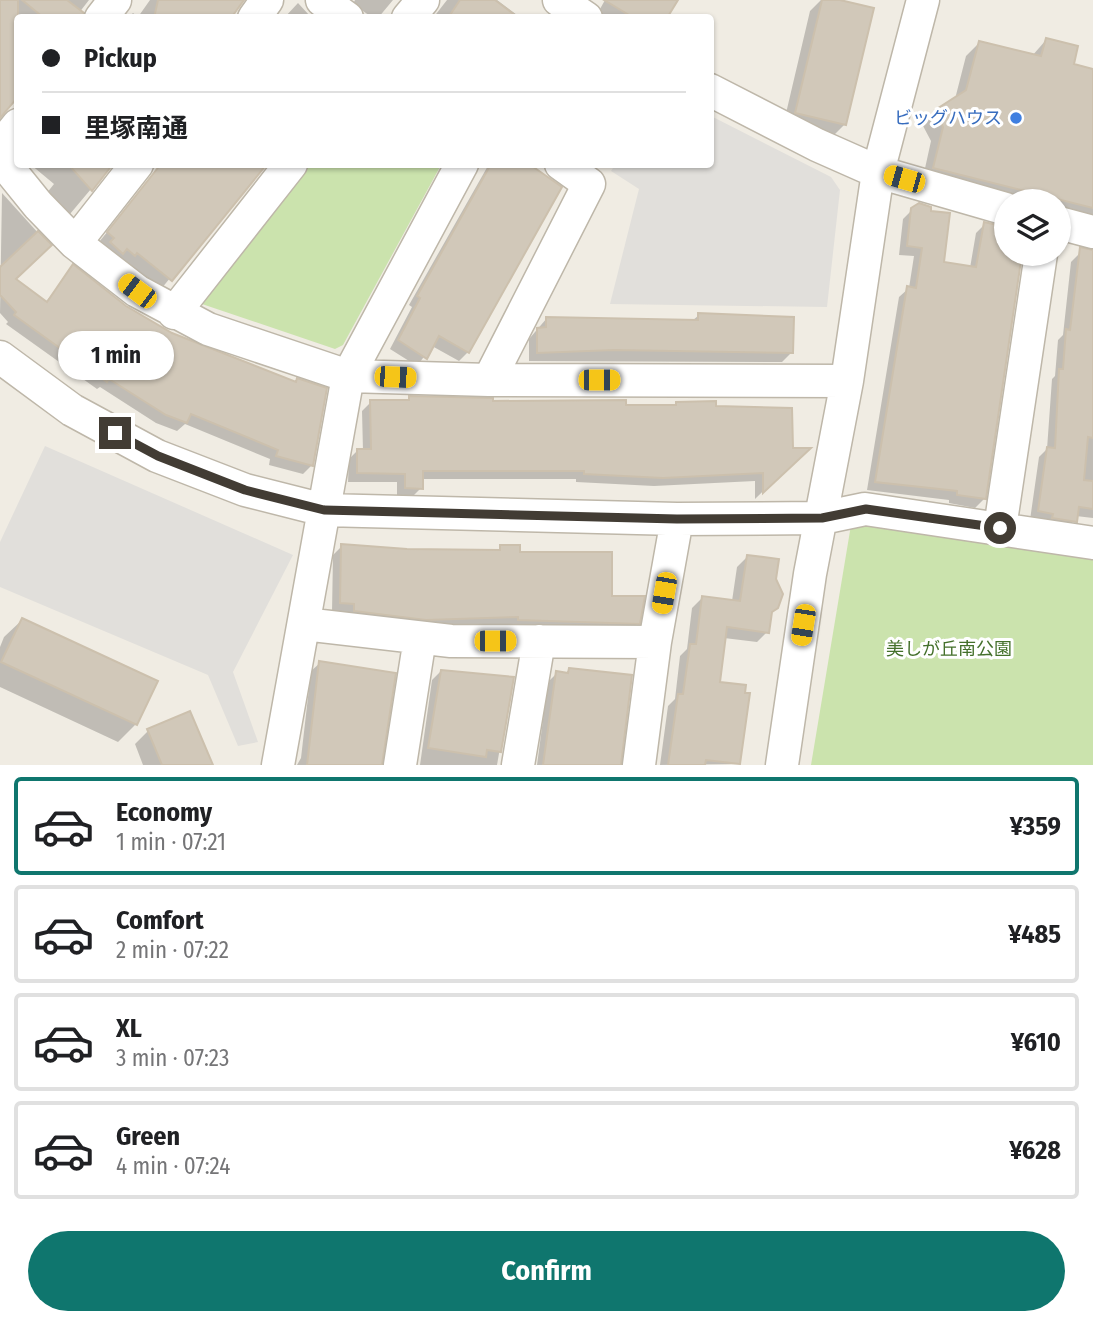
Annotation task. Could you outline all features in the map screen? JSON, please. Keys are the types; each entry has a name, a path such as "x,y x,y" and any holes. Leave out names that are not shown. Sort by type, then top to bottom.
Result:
{"street":[{"path":"104,14 115,0"},
{"path":"322,0 341,14"},
{"path":"411,14 423,0"},
{"path":"559,0 580,14"},
{"path":"782,765 810,574 847,381 878,172 923,0"},
{"path":"714,92 817,145 878,172 994,206"},
{"path":"0,147 14,130"},
{"path":"0,159 38,205 75,243 137,291 208,329 348,376 489,380 847,381"},
{"path":"75,243 134,168"},
{"path":"174,313 288,168"},
{"path":"278,765 348,376 460,168"},
{"path":"489,380 589,184 567,168"},
{"path":"1071,226 1093,232"},
{"path":"1000,528 1039,266"},
{"path":"0,357 72,411 158,456 245,490 324,510 677,519 822,518 866,509 1093,543"},
{"path":"639,765 655,642 677,519"},
{"path":"304,624 451,641 655,642"},
{"path":"400,765 420,638"},
{"path":"518,765 539,641"}],"green space":[{"path":"297,168 439,168 343,345 335,349 199,303"},
{"name":"美しが丘南公園","path":"852,519 1093,553 1093,765 811,765"}],"shaded area":[{"path":"714,118 831,177 840,190 827,307 610,304 639,189 611,171 613,168 714,168"},
{"path":"45,446 293,555 233,672 258,742 238,746 208,675 0,587 0,542"}],"building":[{"path":"0,0 18,0 18,14 14,14 14,102 0,118"},
{"path":"22,0 67,0 84,13 84,14 39,14"},
{"path":"158,0 244,0 234,14 155,14"},
{"path":"460,0 495,0 514,14 451,14"},
{"path":"604,0 678,0 669,14 627,14"},
{"path":"822,0 840,0 874,8 846,125 795,113"},
{"name":"ビッグハウス","path":"1046,38 1078,46 1074,64 1093,69 1093,208 1071,202 1071,189 1017,189 933,168 943,127 935,110 966,90 979,41 1041,56"},
{"path":"72,168 110,168 92,191"},
{"path":"158,168 264,168 172,281 137,253 135,256 127,249 123,254 110,242 114,238 107,232"},
{"path":"489,168 535,168 562,187 469,353 439,336 427,359 398,340 420,298 417,296"},
{"path":"919,203 931,207 931,211 950,213 944,262 976,267 984,222 994,224 994,266 1020,266 986,499 957,495 957,491 875,482 907,286 916,288 922,248 907,246 911,208"},
{"path":"38,231 52,245 16,279 47,302 73,264 126,306 172,333 296,382 297,378 327,388 313,466 276,456 278,450 191,414 187,423 166,415 109,379 107,382 14,315 16,312 0,295 0,267"},
{"path":"1080,247 1093,250 1093,438 1088,437 1084,480 1093,481 1093,509 1079,507 1077,522 1052,518 1053,514 1038,511 1047,447 1055,448 1059,369 1063,369 1066,329 1070,330"},
{"path":"698,313 794,317 793,353 614,350 537,353 537,328 546,327 546,317 698,320"},
{"path":"409,396 493,398 493,401 626,400 626,405 676,405 676,402 716,401 716,406 792,408 793,448 811,448 763,493 763,473 663,478 584,474 584,471 423,471 423,489 405,488 405,474 357,473 357,449 371,449 370,400 409,400"},
{"path":"341,544 407,549 500,550 500,545 520,545 520,552 612,552 612,596 645,596 640,624 518,620 518,617 426,620 354,611 354,604 340,603"},
{"path":"747,555 779,559 776,579 783,594 778,608 772,612 769,633 727,627 720,682 746,685 745,693 750,693 740,764 706,760 705,765 668,765 678,694 683,694 690,644 696,644 702,596 740,601"},
{"path":"22,618 158,681 137,725 1,662"},
{"path":"319,661 396,673 382,765 307,765"},
{"path":"569,668 632,675 621,765 543,765 556,671 568,673"},
{"path":"441,670 514,677 501,752 487,750 486,757 428,748"},
{"path":"190,711 213,765 162,765 147,729"}],"place":[{"name":"ビッグハウス","path":"1016,118"}],"route":[{"path":"115,433 158,456 245,490 324,510 677,519 822,518 866,509 1000,528"}]}
